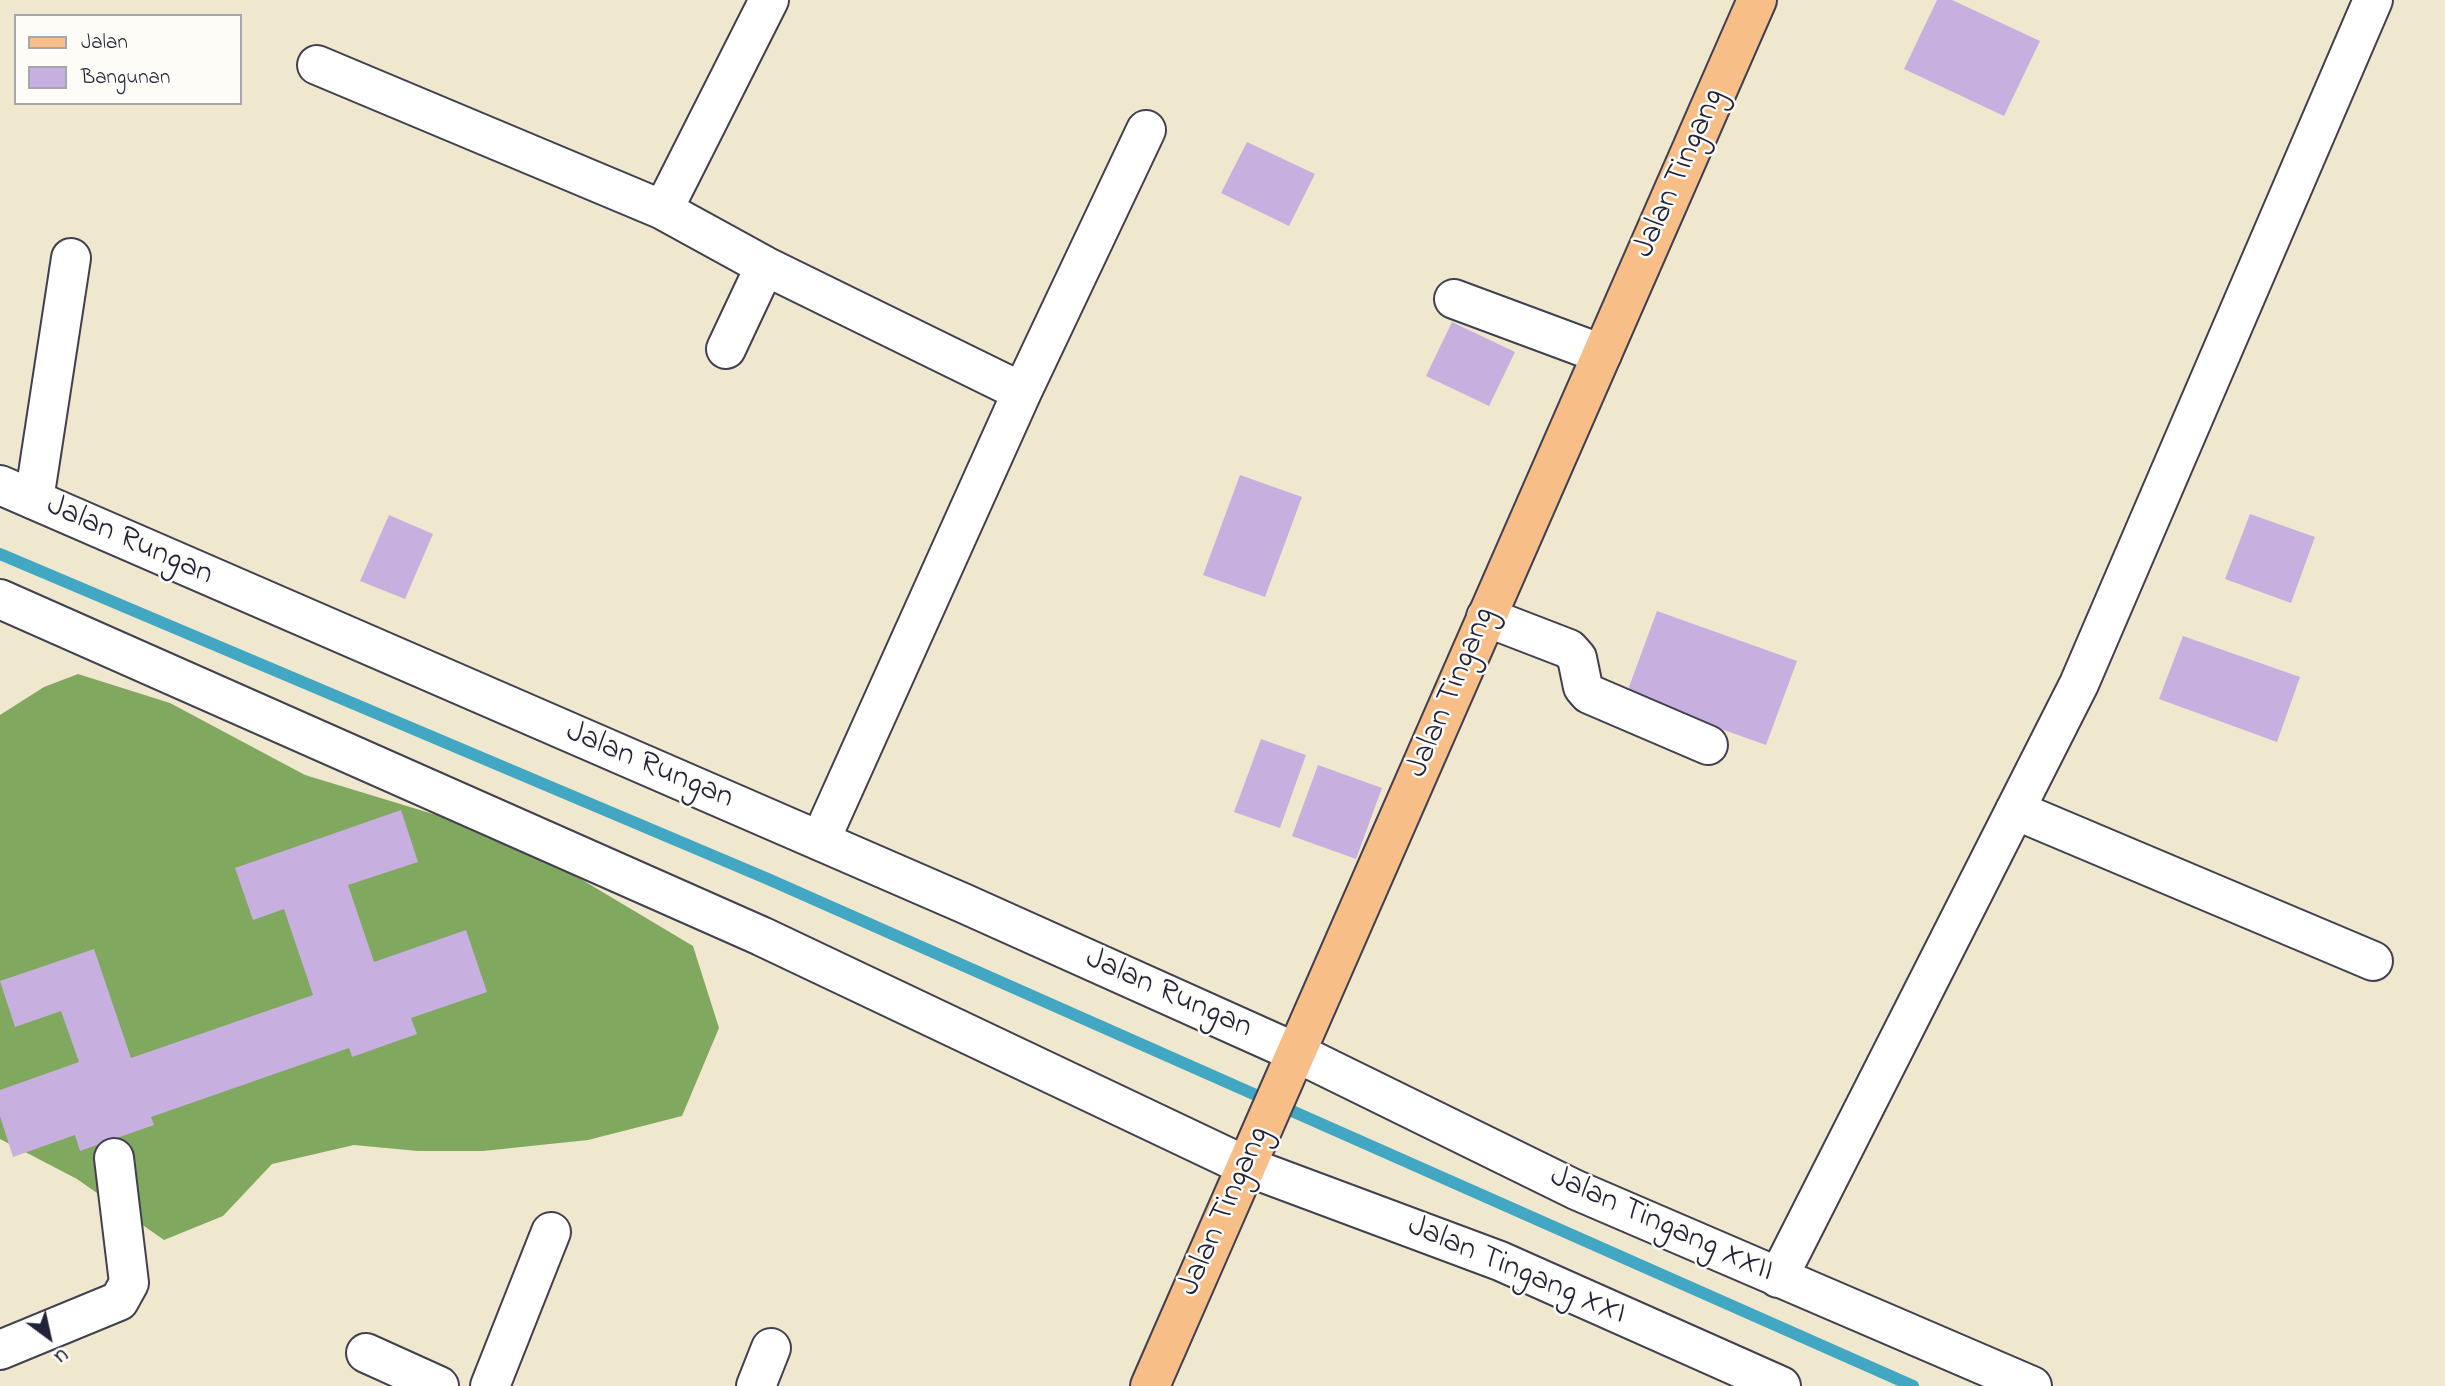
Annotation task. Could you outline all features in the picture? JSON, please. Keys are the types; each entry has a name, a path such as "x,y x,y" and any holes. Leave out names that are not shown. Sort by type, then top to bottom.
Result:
{"main road":[{"name":"Jalan Tingang","path":"1150,1386 1757,0"}],"street":[{"path":"663,210 769,0"},
{"path":"1778,1278 2079,684 2373,0"},
{"path":"317,65 663,210 765,266 1022,392"},
{"path":"820,841 1022,392 1146,130"},
{"path":"17,492 71,258"},
{"path":"726,349 765,266"},
{"path":"1454,299 1602,354"},
{"name":"Jalan Rungan","path":"17,492 820,841 1291,1064"},
{"path":"0,599 1252,1154"},
{"path":"1486,617 1569,649 1577,658 1583,687 1589,694 1708,745"},
{"path":"2015,810 2373,961"},
{"name":"Jalan Tingang XXII","path":"1291,1064 1778,1278 2032,1386"},
{"name":"Jalan Tingang XXI","path":"1252,1154 1781,1386"},
{"path":"0,1350 119,1301 129,1283 114,1158"},
{"path":"490,1386 551,1232"},
{"path":"756,1386 771,1348"},
{"path":"366,1353 439,1386"}],"green space":[{"path":"78,674 170,703 305,775 512,838 693,946 719,1028 682,1116 588,1140 483,1151 418,1151 354,1145 272,1164 223,1216 164,1240 77,1179 0,1139 0,715 44,687"}],"building":[{"path":"1937,0 1952,0 2040,41 2004,116 1904,69"},
{"path":"1247,142 1315,174 1289,226 1221,193"},
{"path":"1452,322 1515,352 1489,406 1426,376"},
{"path":"1240,475 1302,497 1265,597 1203,575"},
{"path":"2250,514 2315,537 2291,603 2225,579"},
{"path":"389,515 433,534 405,599 360,581"},
{"path":"1657,611 1797,661 1766,745 1626,695"},
{"path":"2183,636 2300,677 2277,742 2159,699"},
{"path":"1261,739 1306,755 1280,828 1234,812"},
{"path":"1318,765 1382,788 1356,859 1292,836"},
{"path":"401,810 418,862 348,885 374,962 466,930 487,992 411,1018 417,1034 352,1057 349,1048 151,1117 154,1125 80,1151 75,1135 13,1157 0,1116 0,1090 79,1062 61,1011 15,1027 0,981 94,949 131,1058 313,995 284,909 253,920 235,868"}],"waterway":[{"path":"0,554 768,879 1913,1386"}]}
